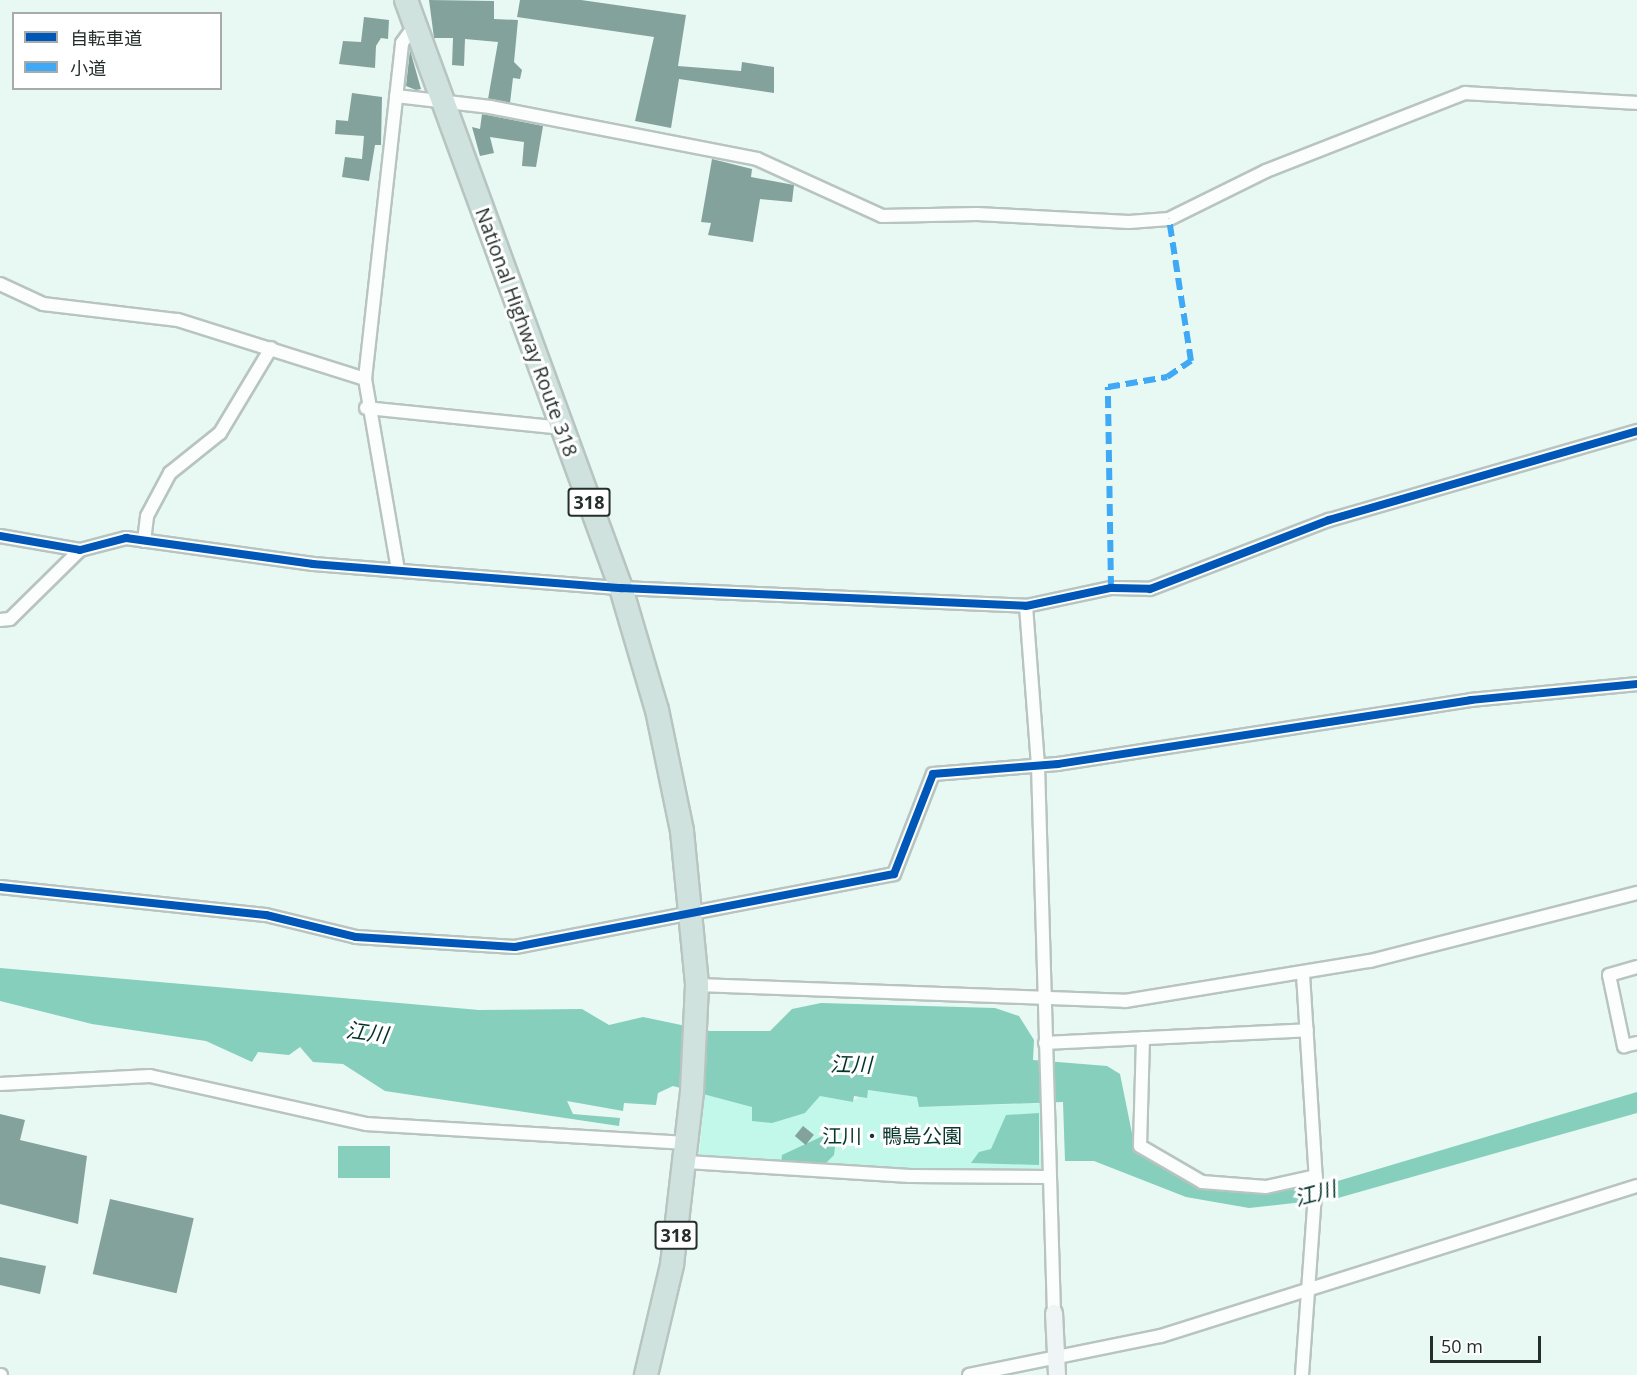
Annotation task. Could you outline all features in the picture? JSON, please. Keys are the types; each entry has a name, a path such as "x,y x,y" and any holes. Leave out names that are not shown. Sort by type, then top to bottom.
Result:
{"highway":[{"name":"National Highway Route 318","path":"406,0 621,588 657,710 693,909 697,985 688,1153 672,1265 646,1375"}],"street":[{"path":"398,570 366,408 365,379 402,43 416,24"},
{"path":"396,96 444,101 757,159 882,216 977,214 1129,222 1169,219 1266,171 1465,93 1637,103"},
{"path":"0,284 43,304 178,320 365,379"},
{"path":"144,541 147,516 170,474 220,433 271,348"},
{"path":"366,408 562,428"},
{"path":"0,536 80,550 115,540 144,541 398,570 621,588 1026,606 1111,588 1149,589 1329,520 1637,431"},
{"path":"0,620 10,619 80,550"},
{"path":"1026,606 1038,765 1048,1177 1057,1375"},
{"path":"0,887 266,915 356,937 451,947 515,947 693,909 894,874 933,774 1038,765 1472,700 1637,684"},
{"path":"697,985 1043,1001 1125,1001 1370,961 1637,893"},
{"path":"1637,967 1609,975 1624,1046 1637,1042"},
{"path":"1302,1375 1306,1289 1316,1179 1303,972"},
{"path":"1045,1048 1143,1038 1307,1030"},
{"path":"1143,1038 1140,1146 1202,1182 1266,1187 1316,1179"},
{"path":"0,1084 150,1076 367,1124 910,1176 1048,1177"},
{"path":"969,1375 1056,1355 1161,1336 1637,1186"}],"green space":[{"name":"江川・鴨島公園","path":"867,1090 917,1097 920,1107 1047,1103 1048,1177 908,1176 699,1155 705,1094 805,1113 820,1096 852,1102"}],"water":[{"name":"江川","path":"0,968 479,1010 582,1009 609,1025 643,1017 710,1031 770,1031 792,1009 821,1003 995,1008 1019,1016 1034,1040 1033,1060 1107,1066 1120,1074 1136,1153 1207,1189 1258,1194 1331,1183 1637,1092 1637,1113 1338,1198 1249,1208 1186,1197 1094,1161 1065,1161 1063,1102 919,1107 917,1097 868,1090 867,1098 854,1096 853,1102 820,1096 805,1113 772,1123 752,1121 752,1107 673,1086 658,1093 656,1105 624,1103 623,1111 567,1101 573,1114 620,1118 619,1126 385,1091 343,1064 313,1062 300,1047 289,1055 258,1052 252,1062 206,1041 92,1024 0,1001"},
{"path":"1039,1113 1039,1165 971,1163 979,1152 991,1149 1006,1115"},
{"path":"827,1134 836,1139 834,1155 823,1166 781,1164 782,1155"},
{"path":"338,1146 390,1146 390,1178 338,1178"}],"building":[{"path":"429,0 494,1 494,19 518,20 514,62 522,70 520,79 513,78 510,103 488,99 498,42 465,39 464,66 452,65 453,38 434,38"},
{"path":"520,0 581,0 686,15 678,66 741,71 742,62 774,67 774,93 679,79 671,128 635,121 654,37 517,17"},
{"path":"364,17 389,20 388,39 381,38 376,46 375,68 339,64 343,41 361,42"},
{"path":"410,50 421,89 416,90 406,86"},
{"path":"352,93 382,97 381,145 375,145 369,181 342,177 345,157 362,159 364,136 335,134 336,120 348,121"},
{"path":"482,114 543,126 536,167 522,166 524,142 490,137 494,153 480,156 472,127 480,129"},
{"path":"712,159 752,169 751,177 794,185 792,202 760,199 753,242 708,235 711,223 701,222"},
{"path":"0,1114 25,1120 20,1140 87,1156 78,1224 0,1204"},
{"path":"803,1126 814,1135 806,1145 795,1136"},
{"path":"110,1199 194,1218 176,1293 93,1274"},
{"path":"0,1257 46,1266 40,1294 0,1285"}],"marked path":[{"path":"1111,588 1108,387 1167,377 1191,361 1169,219"}],"cycle path":[{"path":"0,536 80,550 126,538 313,564 621,588 1026,606 1111,588 1150,589 1329,520 1637,431"},
{"path":"0,887 266,915 356,937 515,947 894,874 933,774 1058,764 1471,700 1637,684"}]}
